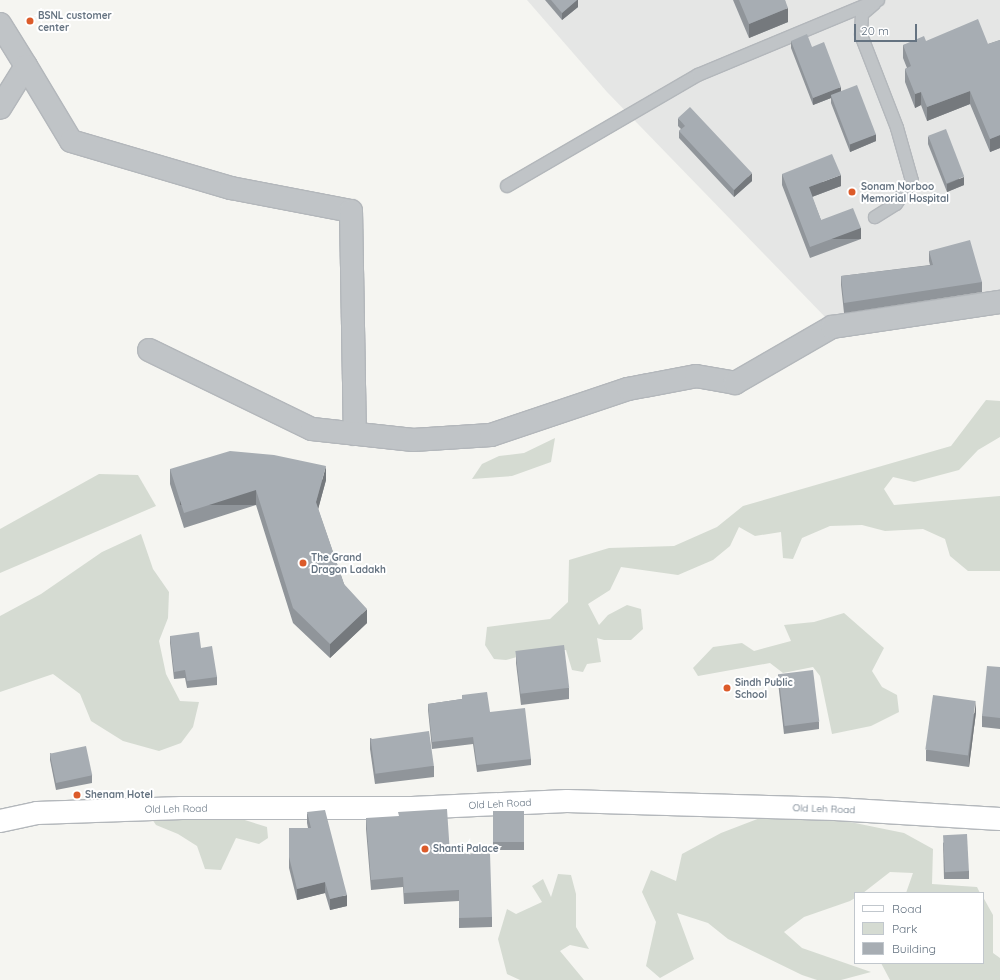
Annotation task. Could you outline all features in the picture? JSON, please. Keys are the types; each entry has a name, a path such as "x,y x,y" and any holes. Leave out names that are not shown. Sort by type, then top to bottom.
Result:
{"street":[{"path":"0,24 71,140 231,188 351,211 355,434"},
{"path":"0,108 26,66"},
{"path":"149,350 312,429 413,440 491,435 628,389 696,376 735,383 832,327 1000,302"},
{"name":"Old Leh Road","path":"0,821 38,813 159,809 412,808 567,801 835,809 1000,819"}],"lane":[{"path":"507,186 698,75 879,0"},
{"path":"874,217 896,204 912,182 897,128 862,35 862,14 879,0"}],"shaded area":[{"name":"Sonam Norboo Memorial Hospital","path":"527,0 1000,0 1000,293 828,320 607,92"}],"green space":[{"path":"986,400 1000,401 1000,437 978,450 959,470 914,482 893,477 884,489 894,505 1000,496 1000,571 968,571 950,556 945,539 923,529 885,531 862,525 830,526 802,538 793,559 783,558 781,532 755,536 739,527 730,546 713,560 678,575 621,567 610,590 588,604 599,625 608,615 627,605 641,609 643,629 631,640 604,640 597,638 601,662 587,664 583,672 572,670 566,650 531,653 506,660 494,659 485,645 487,627 550,619 568,602 569,560 609,548 674,546 717,527 743,506 951,446"},
{"path":"555,438 551,462 512,476 472,479 482,464 499,456 524,453"},
{"path":"99,474 138,475 156,506 0,573 0,529"},
{"path":"141,534 153,569 169,592 168,618 159,641 166,674 180,701 199,702 193,727 181,743 159,751 123,741 91,721 80,694 53,674 0,692 0,616 41,594 102,552"},
{"path":"844,613 884,648 872,671 882,687 897,695 899,712 871,726 832,734 820,676 813,667 783,673 770,663 698,676 693,668 713,647 742,643 754,651 791,641 784,625 814,622"},
{"path":"150,816 232,816 267,827 268,838 259,844 236,838 221,870 205,869 197,846 178,834 156,825"},
{"path":"760,818 845,821 904,833 933,849 932,884 977,887 980,892 906,892 913,873 890,872 864,892 854,892 854,899 850,901 804,917 784,932 802,948 871,972 841,980 817,980 802,975 728,939 708,923 677,913 694,959 660,978 646,966 656,922 642,892 651,870 676,881 682,854 721,833"},
{"path":"558,874 571,875 576,894 576,927 589,949 570,945 560,951 584,980 520,980 507,974 498,939 507,909 516,914 542,902 532,886 543,879 551,897"},
{"path":"984,899 993,915 993,953 1000,958 1000,980 890,980 882,964 984,964"}],"building":[{"path":"551,0 577,0 562,13"},
{"path":"739,0 785,0 788,8 749,24"},
{"path":"978,19 988,44 1000,40 1000,135 990,139 970,91 927,107 921,92 915,94 905,69 911,66 903,45 924,36 926,41"},
{"path":"807,34 812,47 824,42 841,87 813,98 791,41"},
{"path":"857,85 876,134 850,145 831,95"},
{"path":"690,107 752,173 734,190 679,131 685,126 678,118"},
{"path":"946,129 964,177 947,183 928,136"},
{"path":"832,154 841,175 809,187 821,220 853,208 861,228 810,247 782,174"},
{"path":"970,240 982,282 844,303 841,276 933,265 929,251"},
{"name":"The Grand Dragon Ladakh","path":"230,451 274,455 326,466 316,502 344,584 367,609 330,644 293,608 256,490 184,513 170,469"},
{"path":"199,632 201,648 212,646 217,677 187,681 185,670 174,672 170,636"},
{"path":"564,645 569,688 521,694 515,651"},
{"path":"987,666 1000,667 1000,718 982,716"},
{"path":"813,670 819,722 785,726 778,674"},
{"path":"487,692 490,712 525,708 531,759 477,765 473,737 432,742 428,704 462,699 462,695"},
{"path":"933,695 976,701 968,755 925,749"},
{"path":"429,731 434,766 375,774 371,739"},
{"path":"86,746 92,775 56,783 50,754"},
{"path":"447,809 450,854 490,853 492,917 459,918 459,890 404,893 403,877 371,880 366,818 399,816 398,812"},
{"path":"325,810 347,895 330,899 325,882 297,889 289,857 289,828 311,828 307,812"},
{"path":"493,811 524,811 524,842 493,842"},
{"path":"967,834 969,871 945,872 943,835"}],"place":[{"name":"BSNL customer center","path":"30,21"},
{"name":"Sonam Norboo Memorial Hospital","path":"852,192"},
{"name":"The Grand Dragon Ladakh","path":"303,563"},
{"name":"Sindh Public School","path":"727,688"},
{"name":"Shenam Hotel","path":"77,795"},
{"name":"Shanti Palace","path":"425,849"}]}
